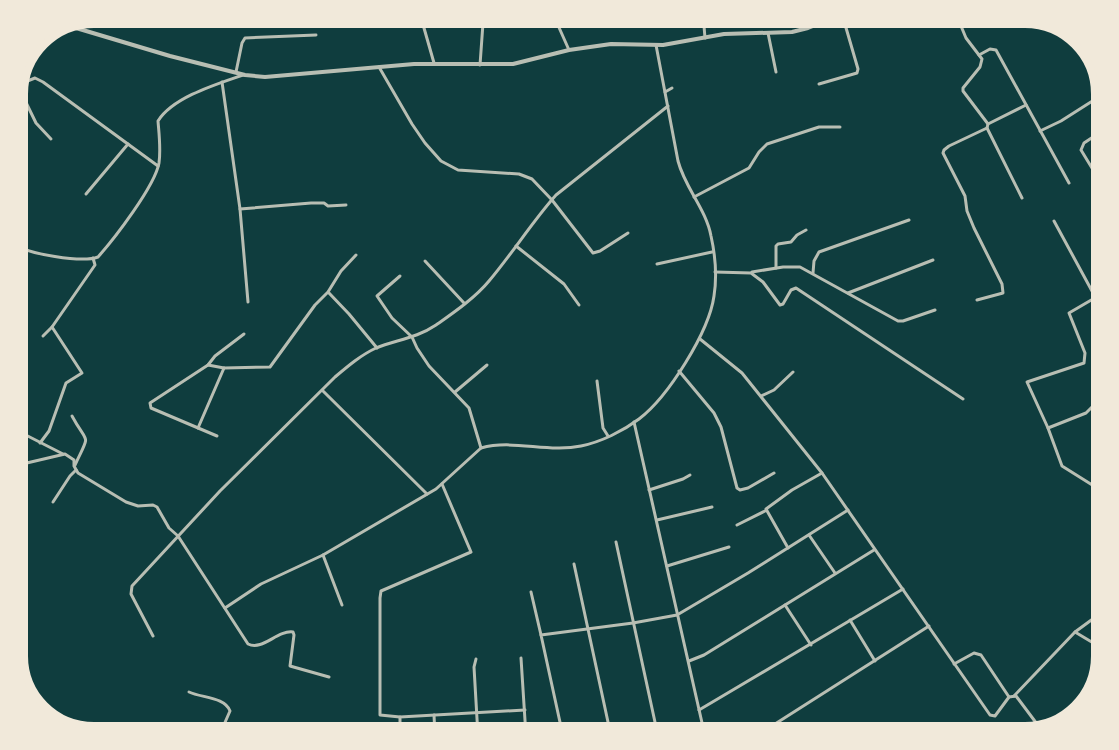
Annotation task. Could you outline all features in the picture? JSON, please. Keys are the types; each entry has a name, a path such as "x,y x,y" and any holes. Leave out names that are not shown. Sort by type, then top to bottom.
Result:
{"street":[{"path":"423,24 434,63"},
{"path":"480,65 483,24"},
{"path":"557,24 569,50"},
{"path":"704,24 705,38"},
{"path":"75,28 170,56 245,75 265,77 434,63 513,64 569,50 622,43 672,45 733,33 801,30 816,24"},
{"path":"819,84 857,73 858,69 845,24"},
{"path":"960,24 982,63 963,91 988,126 1022,198"},
{"path":"768,33 776,72"},
{"path":"236,72 242,43 246,38 316,34"},
{"path":"225,608 261,584 323,555 427,494 442,484 481,448 571,448 608,436 634,422 653,406 700,339 715,294 715,272 708,224 678,161 656,45"},
{"path":"979,55 990,49 996,51 1069,183"},
{"path":"379,67 418,133 441,161 460,171 526,176 537,183 552,200 592,253 600,251 628,233"},
{"path":"24,249 73,259 93,258 100,255 147,190 158,166 160,151 158,121 161,117 172,106 222,82 245,75"},
{"path":"25,82 35,78 43,82 158,166"},
{"path":"222,82 240,209 248,302"},
{"path":"665,92 672,88"},
{"path":"1040,131 1061,121 1095,99"},
{"path":"24,101 36,123 51,139"},
{"path":"976,300 1003,293 1002,280 967,211 965,196 943,153 950,146 1026,105"},
{"path":"153,636 131,594 131,589 140,576 220,491 355,360 377,348 428,331 464,303 488,282 542,210 563,189 668,106"},
{"path":"694,197 749,168 767,144 819,127 840,127"},
{"path":"1095,136 1084,143 1081,150 1095,173"},
{"path":"86,194 128,144"},
{"path":"240,209 311,203 324,203 334,207 345,205"},
{"path":"813,273 814,261 819,252 909,220"},
{"path":"1054,221 1095,294"},
{"path":"776,268 776,246 791,242 806,230"},
{"path":"516,246 564,284 579,305"},
{"path":"657,264 712,252"},
{"path":"208,365 225,368 270,367 315,305 328,292 341,271 356,255"},
{"path":"43,336 52,327 95,265 93,258"},
{"path":"848,293 933,260"},
{"path":"425,261 464,303"},
{"path":"715,272 751,273 776,268 800,267 898,321 935,310"},
{"path":"751,273 763,282 778,304 783,304 791,290 796,288 963,399"},
{"path":"400,276 377,296 392,318 412,337 429,366 469,408 481,448"},
{"path":"328,292 377,348"},
{"path":"1095,298 1069,313 1085,353 1084,363 1027,382 1062,466 1095,486"},
{"path":"40,442 50,431 66,383 82,373 52,327"},
{"path":"217,436 151,408 149,405 208,365 215,356 244,334"},
{"path":"700,339 742,373 822,473 991,716 995,716 1075,632 1095,617"},
{"path":"455,392 487,365"},
{"path":"198,428 225,368"},
{"path":"679,371 714,413 721,427 737,488 740,490 748,488 774,473"},
{"path":"761,396 774,390 793,372"},
{"path":"597,381 603,428 608,436"},
{"path":"322,390 427,494"},
{"path":"1048,428 1086,413 1095,405"},
{"path":"53,502 75,468 87,442 87,438 72,416"},
{"path":"634,422 703,726"},
{"path":"24,434 65,454 74,460 78,473 126,502 138,506 157,507 248,644 252,646 284,631 293,632 290,666 329,677"},
{"path":"24,464 65,454"},
{"path":"737,525 765,511 792,490 822,473"},
{"path":"649,490 674,483 690,475"},
{"path":"442,484 471,552 381,591 380,715 400,717 525,710"},
{"path":"657,520 712,507"},
{"path":"541,635 677,615 848,510"},
{"path":"765,511 788,548"},
{"path":"809,535 835,573"},
{"path":"615,542 656,726"},
{"path":"666,566 729,548"},
{"path":"689,661 704,655 874,550"},
{"path":"323,555 342,605"},
{"path":"574,564 609,726"},
{"path":"699,710 903,589"},
{"path":"531,591 561,726"},
{"path":"785,605 811,645"},
{"path":"850,620 875,661"},
{"path":"772,726 929,626"},
{"path":"1075,632 1095,644"},
{"path":"954,664 974,653 981,655 1038,725"},
{"path":"521,658 526,726"},
{"path":"476,659 474,667 477,726"},
{"path":"189,692 218,700 228,706 230,711 223,726"},
{"path":"434,715 435,726"},
{"path":"400,717 400,726"}]}
